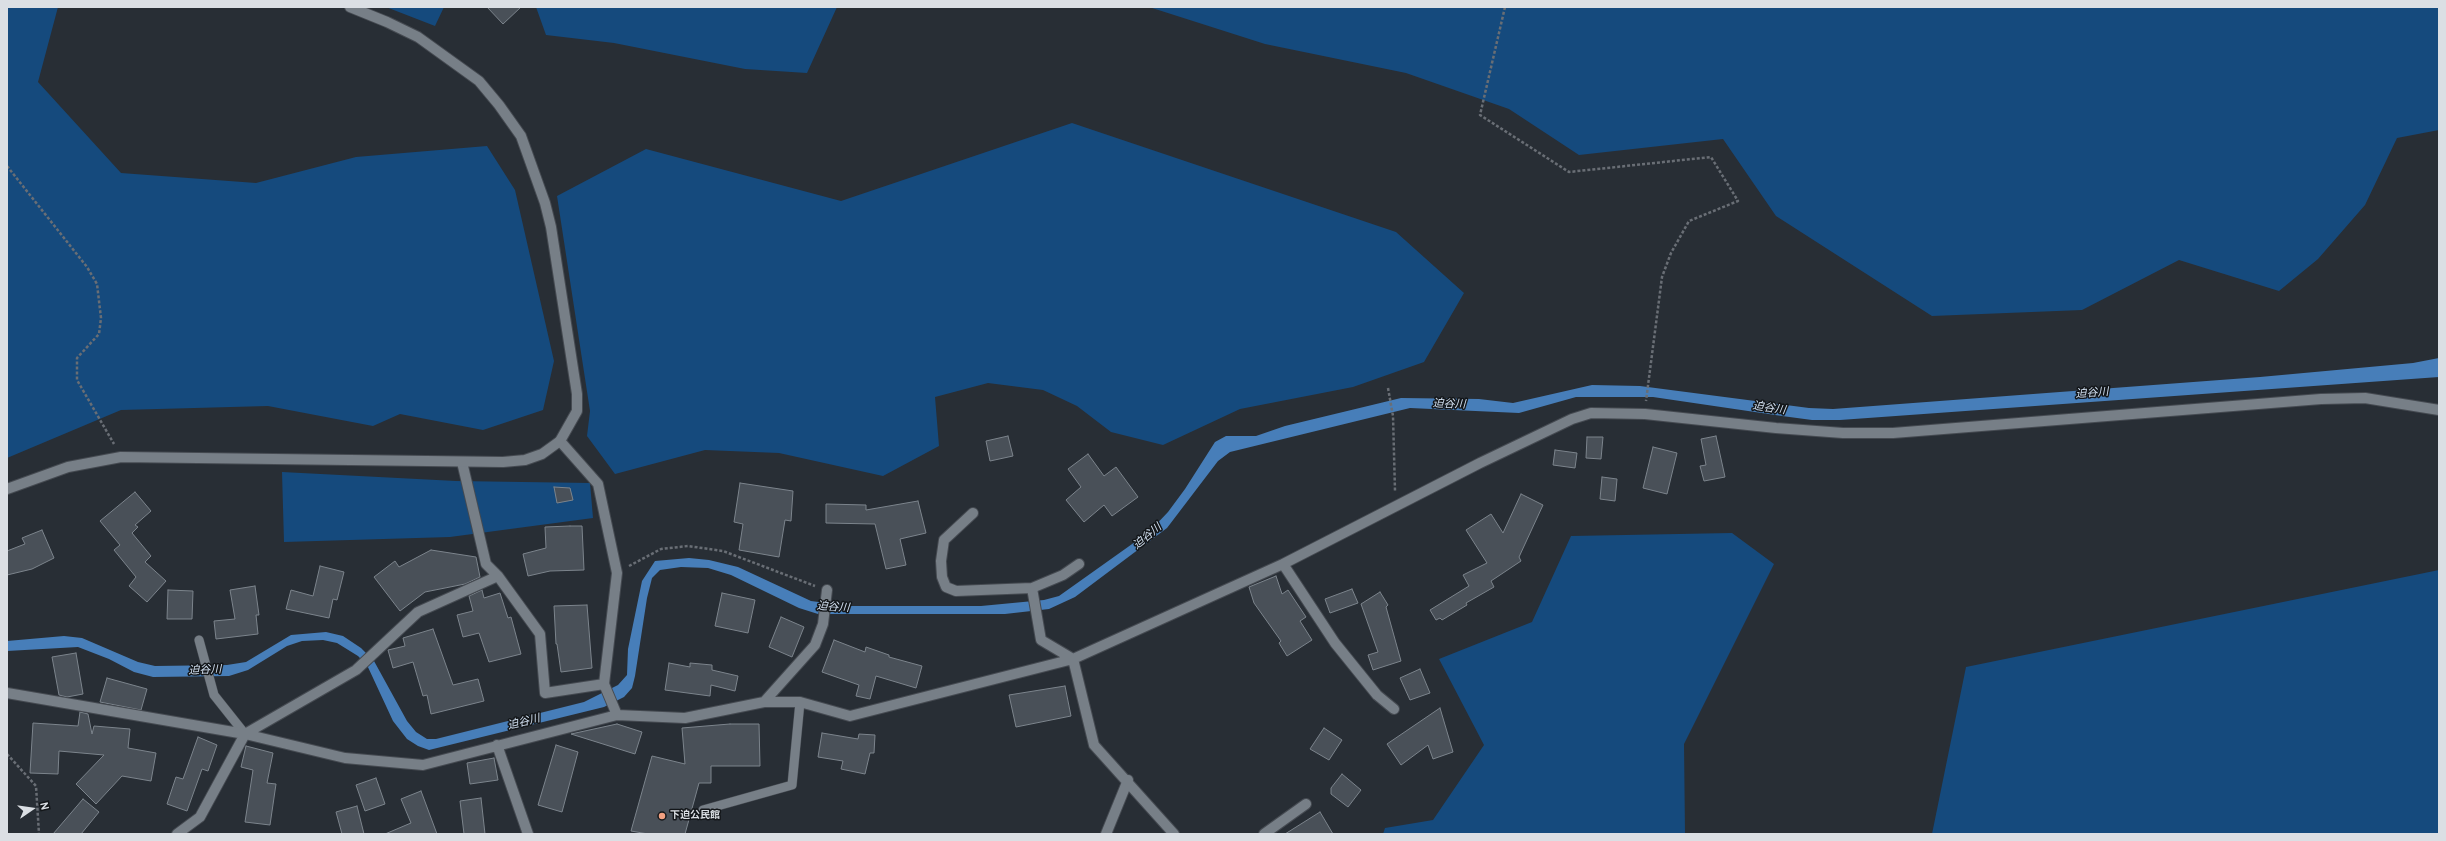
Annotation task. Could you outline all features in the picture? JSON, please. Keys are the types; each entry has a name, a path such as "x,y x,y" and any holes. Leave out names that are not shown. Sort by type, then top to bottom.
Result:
{"street":[{"path":"7,489 68,467 121,457 462,462 525,460 542,454 560,441 577,411 577,394 550,221 535,171 520,136 499,105 479,81 418,38 388,22 350,7"},
{"path":"7,693 245,734 345,758 423,765 615,710 685,718 764,702 800,702 850,716 1073,659 1283,564 1395,505 1572,419 1591,413 1645,414 1776,428 1843,433 1893,433 2321,399 2365,398 2439,410"},
{"path":"560,441 598,484 617,573 604,684 615,710"},
{"path":"462,462 486,564 498,576 540,634 545,692 604,684"},
{"path":"973,513 944,540 941,566 942,577 946,587 956,591 1033,591 1063,575 1079,564"},
{"path":"1283,564 1335,643 1378,695 1394,709"},
{"path":"177,834 200,817 245,734 356,670 418,612 498,576"},
{"path":"1033,591 1041,640 1073,659 1094,745 1128,780 1174,834"},
{"path":"764,702 816,645 823,624 826,595"},
{"path":"497,745 528,834"},
{"path":"1106,834 1128,780"},
{"path":"1264,834 1306,804"}],"lane":[{"path":"199,640 214,695 245,734"},
{"path":"703,810 792,785 800,702"}],"path":[{"path":"1505,7 1480,115 1569,172 1711,157 1738,201 1689,221 1672,253 1662,277 1646,406"},
{"path":"7,166 87,267 97,284 101,318 99,334 77,358 78,380 121,457"},
{"path":"1388,388 1393,416 1395,505"},
{"path":"617,573 661,549 688,546 723,551 826,595"},
{"path":"7,754 36,786 39,834"}],"shaded area":[{"path":"7,7 58,7 38,82 121,173 256,183 356,157 487,146 515,190 554,361 543,410 483,430 400,414 373,426 268,406 121,410 7,458"},
{"path":"386,7 444,7 435,26"},
{"path":"536,7 837,7 807,73 745,69 614,43 546,35"},
{"path":"1149,7 2439,7 2439,130 2397,138 2365,205 2318,259 2279,291 2179,260 2082,310 1932,316 1776,216 1723,139 1579,155 1509,109 1406,73 1265,44"},
{"path":"1072,123 1396,232 1464,293 1424,362 1353,387 1240,409 1163,445 1111,432 1077,406 1043,390 988,383 935,397 939,446 883,476 779,453 705,450 615,474 587,436 590,411 557,196 646,149 841,201"},
{"path":"282,472 456,481 590,483 593,518 450,537 284,542"},
{"path":"1732,533 1774,564 1684,744 1685,834 1383,834 1385,828 1433,820 1484,745 1439,659 1532,622 1571,536"},
{"path":"2439,570 2439,834 1932,834 1966,667"}],"water":[{"name":"迫谷川","path":"2439,358 2439,377 1840,420 1812,420 1653,397 1576,397 1519,413 1410,408 1230,452 1218,461 1167,528 1075,597 1049,609 1005,614 818,614 799,608 731,575 708,568 681,567 660,570 652,578 647,598 635,676 632,688 624,697 604,707 429,750 418,746 407,739 393,721 367,665 358,656 337,643 323,640 302,641 287,646 248,670 229,676 153,677 134,672 109,659 78,647 7,651 7,641 64,636 82,638 138,662 155,666 227,665 246,662 291,635 326,632 343,636 361,648 374,661 407,721 416,732 427,739 436,739 584,702 618,685 627,675 628,649 642,581 655,561 689,558 709,560 738,567 811,601 848,606 981,606 1044,600 1059,596 1149,532 1168,512 1185,489 1215,442 1226,436 1256,436 1285,426 1401,398 1479,399 1513,403 1592,385 1640,386 1809,408 1833,409 2260,377 2413,363"}],"building":[{"path":"487,7 521,7 503,24"},
{"path":"1008,436 1013,456 990,461 986,441"},
{"path":"1716,436 1725,477 1704,481 1700,466 1706,465 1701,439"},
{"path":"1587,437 1603,437 1601,459 1586,458"},
{"path":"1653,447 1677,453 1667,494 1643,488"},
{"path":"1555,450 1577,453 1575,468 1553,465"},
{"path":"1088,454 1104,476 1116,467 1138,497 1112,516 1104,505 1084,522 1066,500 1081,487 1068,469"},
{"path":"1602,477 1617,479 1615,501 1600,499"},
{"path":"740,483 793,491 791,521 785,520 779,557 739,550 743,524 734,522"},
{"path":"554,487 570,488 573,500 557,503"},
{"path":"135,492 151,511 135,525 138,527 132,533 151,556 145,562 166,581 147,602 129,586 136,577 114,550 120,545 100,521"},
{"path":"1521,494 1543,505 1519,557 1521,561 1491,581 1494,587 1466,603 1467,605 1442,620 1440,618 1436,620 1430,610 1469,586 1463,575 1487,563 1466,530 1491,514 1503,533"},
{"path":"918,501 926,533 900,539 906,565 886,569 875,524 826,523 826,504 866,505 866,510"},
{"path":"582,526 584,570 550,571 528,576 523,554 546,548 545,527"},
{"path":"42,530 54,558 32,569 7,575 7,551 25,544 22,538"},
{"path":"431,550 476,557 480,577 465,584 425,592 400,611 374,577 395,561 399,567"},
{"path":"320,566 344,572 337,600 333,599 329,618 286,609 291,590 313,596"},
{"path":"1276,576 1282,594 1288,590 1306,617 1300,621 1312,640 1287,656 1279,643 1281,641 1254,603 1249,587"},
{"path":"255,586 259,615 256,615 258,634 216,639 214,621 235,619 230,590"},
{"path":"1352,589 1358,603 1330,613 1325,599"},
{"path":"168,590 193,591 192,619 167,619"},
{"path":"482,590 484,598 500,593 508,618 511,617 521,654 489,662 479,633 463,637 457,615 473,611 469,596"},
{"path":"1380,592 1388,605 1386,607 1401,661 1373,670 1368,655 1378,652 1361,604"},
{"path":"722,593 755,600 748,633 715,626"},
{"path":"587,605 592,668 561,672 556,644 554,606"},
{"path":"781,617 804,627 792,657 769,647"},
{"path":"433,629 453,685 478,679 484,701 431,714 427,695 423,696 413,662 393,668 388,650 405,646 403,638"},
{"path":"834,640 865,652 866,647 889,655 889,657 922,666 916,688 876,676 870,699 856,696 859,685 822,672"},
{"path":"76,653 83,694 67,697 59,695 52,657"},
{"path":"669,663 690,667 690,663 712,665 712,670 738,676 735,691 711,685 710,696 665,690"},
{"path":"1420,669 1430,693 1410,700 1400,678"},
{"path":"107,678 147,689 141,710 100,702"},
{"path":"1065,686 1071,716 1016,727 1009,695"},
{"path":"1440,708 1453,752 1433,759 1428,745 1401,765 1387,744"},
{"path":"80,712 88,714 92,734 94,726 130,729 128,748 156,753 151,781 122,776 96,804 76,784 104,755 59,751 58,774 30,773 33,723 78,726"},
{"path":"617,724 642,732 635,754 571,734"},
{"path":"730,724 759,724 760,766 711,766 711,783 699,783 685,834 648,834 631,831 652,756 685,764 682,728"},
{"path":"1324,728 1342,740 1329,760 1310,749"},
{"path":"822,733 858,739 859,734 875,735 874,753 870,753 865,774 841,769 843,761 818,757"},
{"path":"198,737 217,745 208,771 202,769 187,811 167,804 176,777 183,779"},
{"path":"556,745 578,752 562,812 538,805"},
{"path":"246,746 273,753 267,783 276,784 270,825 245,822 253,770 241,767"},
{"path":"494,758 498,780 470,784 467,763"},
{"path":"1342,774 1361,790 1348,807 1331,794 1331,788"},
{"path":"376,778 385,804 365,811 356,785"},
{"path":"421,791 437,834 385,834 411,823 401,799"},
{"path":"481,798 485,834 464,834 460,801"},
{"path":"83,799 99,812 81,834 53,834"},
{"path":"357,806 364,834 342,834 336,812"},
{"path":"1320,812 1333,834 1285,834"}],"place":[{"name":"下迫公民館","path":"662,816"}]}
